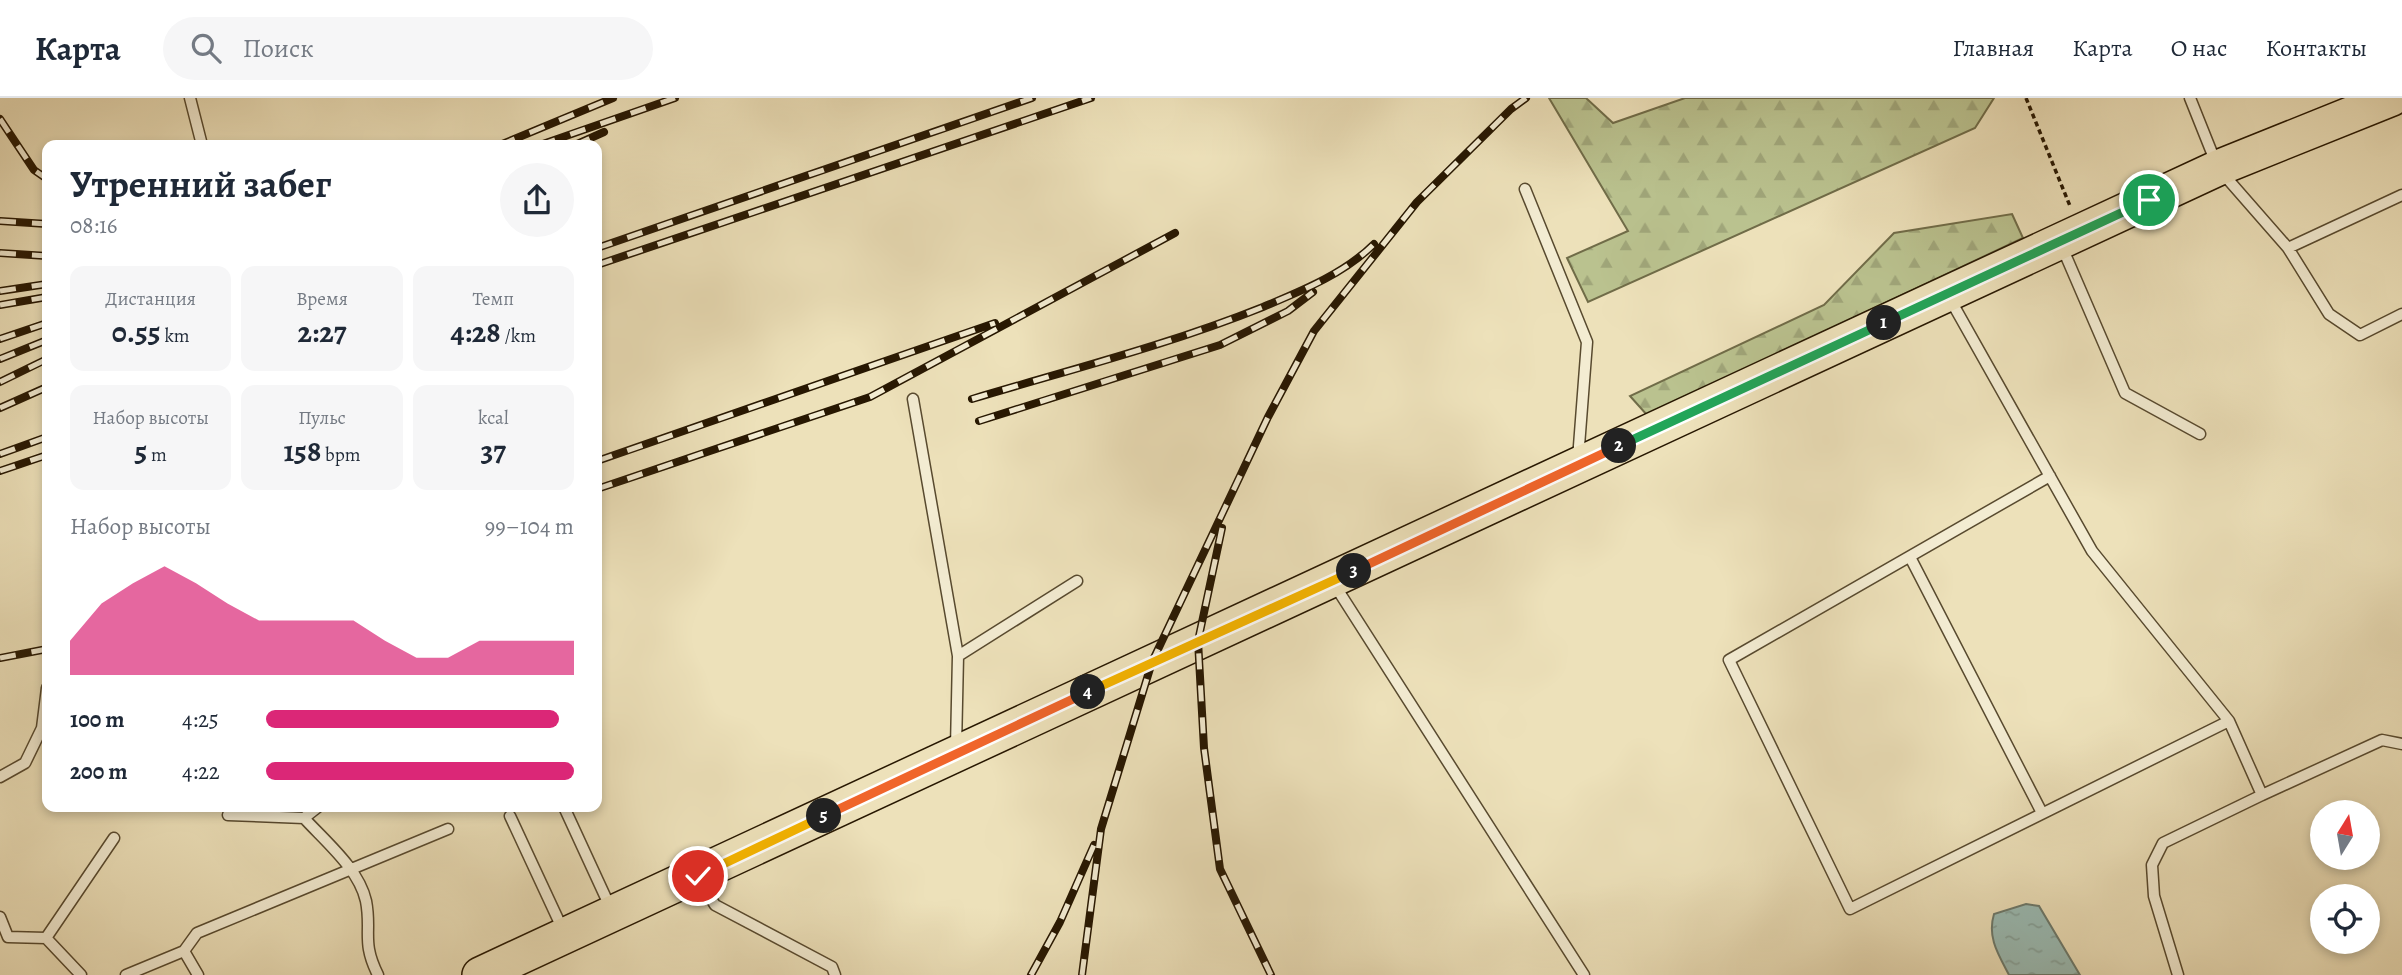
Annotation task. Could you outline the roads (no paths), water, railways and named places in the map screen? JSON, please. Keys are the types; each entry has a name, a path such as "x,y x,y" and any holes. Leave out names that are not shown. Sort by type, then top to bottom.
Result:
{"main road":[{"path":"480,975 2218,168 2392,98"}],"lane":[{"path":"190,98 201,140"},
{"path":"2190,98 2218,168 2288,248 2329,314 2360,335 2402,313"},
{"path":"1525,189 1587,342 1577,465"},
{"path":"2288,248 2402,195"},
{"path":"2070,236 2125,393 2200,434"},
{"path":"1947,294 2092,551 2229,721 2262,795"},
{"path":"913,398 958,656 956,753"},
{"path":"2050,476 1729,660 1850,909 2041,811 2229,721"},
{"path":"1910,557 2041,811"},
{"path":"1333,581 1584,975"},
{"path":"958,656 1077,582"},
{"path":"0,777 25,763 42,728"},
{"path":"2178,975 2154,896 2152,865 2163,843 2382,740 2402,744"},
{"path":"228,815 304,818 312,812"},
{"path":"566,812 613,913"},
{"path":"510,816 566,936"},
{"path":"304,818 351,870 366,900 367,954 378,975"},
{"path":"126,975 184,951 197,933 448,829"},
{"path":"47,938 114,838"},
{"path":"698,876 715,905 832,967 835,975"},
{"path":"0,917 4,938 47,938 81,975"},
{"path":"184,951 198,975"}],"water":[{"path":"2026,904 2039,906 2080,975 2009,975 1993,938 1992,922 1994,914"}],"railway":[{"path":"512,140 613,98"},
{"path":"554,140 675,98"},
{"path":"602,246 1032,98"},
{"path":"602,263 1091,98"},
{"path":"1082,975 1101,829 1152,662 1268,417 1314,331 1417,202 1511,109 1526,98"},
{"path":"0,119 34,170 42,176"},
{"path":"586,140 604,132"},
{"path":"0,221 42,224"},
{"path":"602,487 870,397 1175,233"},
{"path":"972,399 1227,321 1336,273 1374,244"},
{"path":"0,253 42,256"},
{"path":"0,291 42,285"},
{"path":"979,421 1220,345 1288,311 1313,292"},
{"path":"0,305 42,298"},
{"path":"602,459 995,323"},
{"path":"0,339 42,325"},
{"path":"0,359 42,342"},
{"path":"0,382 42,361"},
{"path":"0,408 42,389"},
{"path":"0,454 42,439"},
{"path":"0,471 42,457"},
{"path":"1222,528 1198,641 1204,748 1220,869 1271,975"},
{"path":"0,658 42,650"},
{"path":"1031,975 1060,922 1094,845"}]}
